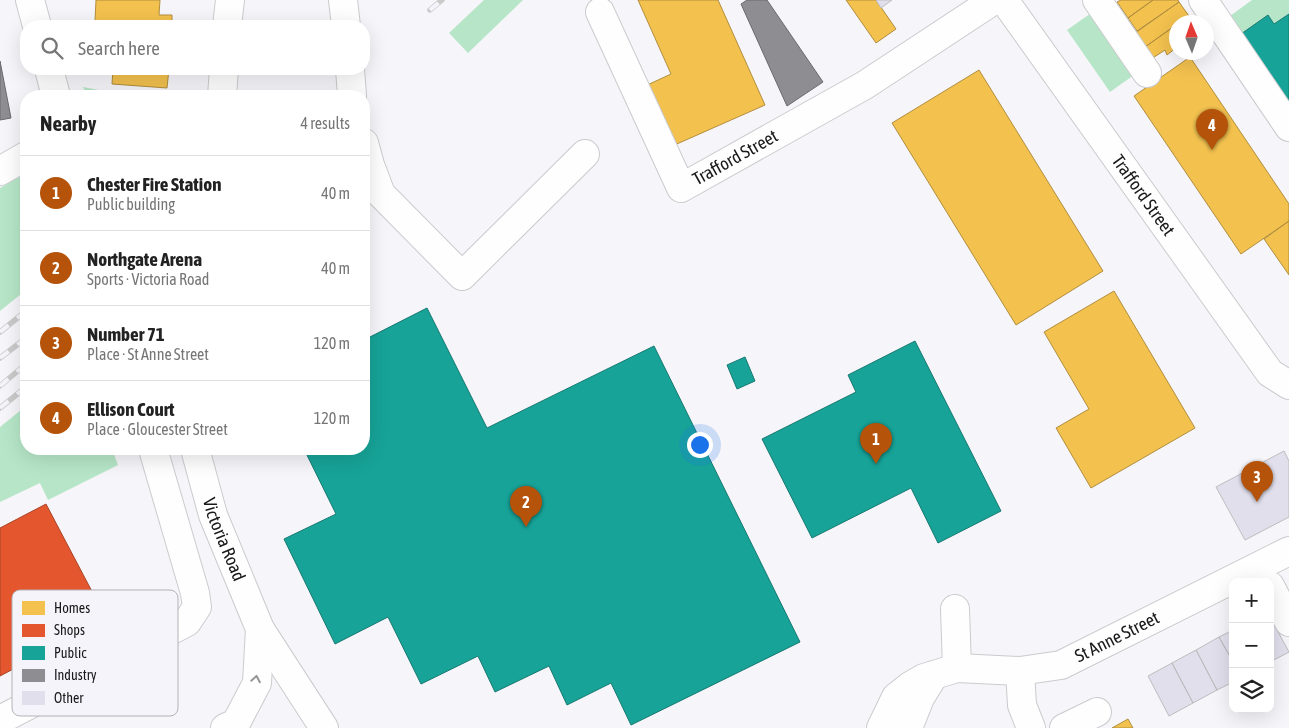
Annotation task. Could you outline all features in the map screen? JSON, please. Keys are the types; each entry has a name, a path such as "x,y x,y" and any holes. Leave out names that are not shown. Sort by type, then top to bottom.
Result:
{"street":[{"path":"30,0 35,20"},
{"path":"228,20 230,0"},
{"path":"343,0 345,20"},
{"name":"Trafford Street","path":"600,12 682,188 865,85 994,0"},
{"name":"Trafford Street","path":"1004,0 1270,373 1289,385"},
{"path":"1097,0 1147,73"},
{"path":"1215,4 1289,127"},
{"path":"51,75 54,90"},
{"path":"222,90 224,75"},
{"path":"350,75 352,90"},
{"path":"370,165 381,194 462,276 585,154"},
{"path":"0,171 20,159"},
{"path":"154,455 195,593 197,607 187,622 178,627"},
{"name":"Victoria Road","path":"197,455 213,515 260,629 324,728"},
{"name":"St Anne Street","path":"1266,578 1289,551"},
{"path":"1274,593 1289,622"},
{"name":"St Anne Street","path":"881,728 896,697 924,678 945,672 1020,671 1061,665 1229,594"},
{"path":"908,728 920,698 945,672 955,609"},
{"name":"Victoria Road","path":"225,728 236,723 257,683 260,629"},
{"path":"1020,671 1022,705 1031,728"},
{"path":"1064,728 1097,712"},
{"path":"0,720 12,714"}],"green space":[{"path":"484,0 523,0 468,53 449,33"},
{"path":"1252,0 1289,0 1289,14 1274,24 1268,15 1241,34 1230,16"},
{"path":"1097,9 1141,70 1110,92 1067,30"},
{"path":"83,87 99,90 84,90"},
{"path":"20,177 20,295 0,311 0,188"},
{"path":"20,411 20,455 114,455 118,465 48,500 40,483 0,502 0,427"}],"building: Homes":[{"path":"96,0 160,0 159,15 172,15 172,20 95,20"},
{"path":"638,0 718,0 765,105 670,147 643,87 671,74"},
{"path":"846,0 876,0 896,29 876,43"},
{"path":"1121,0 1153,0 1128,18 1117,2"},
{"path":"1153,0 1178,0 1179,2 1137,31 1128,18"},
{"path":"1179,2 1188,15 1169,15 1169,30 1138,52 1128,38"},
{"path":"1169,30 1169,53 1167,55 1165,50 1145,63 1138,52"},
{"path":"1186,60 1192,60 1289,204 1289,221 1241,254 1134,96"},
{"path":"979,70 1103,271 1016,325 892,123"},
{"path":"113,75 168,75 167,88 112,84"},
{"path":"1289,221 1289,275 1264,239"},
{"path":"1114,291 1195,428 1091,488 1056,428 1089,409 1044,332"},
{"path":"1128,719 1133,728 1112,728"}],"building: Shops":[{"path":"46,504 91,590 12,590 12,670 0,676 0,528"}],"building: Public":[{"path":"1289,14 1289,103 1241,34 1268,15 1274,24"},
{"path":"427,308 487,428 654,346 800,642 631,725 611,683 567,705 549,666 495,692 478,656 421,684 388,617 335,644 284,539 336,514 307,455 370,455 370,337"},
{"path":"915,341 1001,511 938,543 911,488 812,538 762,439 856,392 848,375"},
{"path":"745,357 755,381 737,389 727,365"}],"building: Industry":[{"path":"747,0 767,0 823,82 787,106 741,4"},
{"path":"0,61 11,118 0,120"}],"building: Other":[{"path":"876,0 892,0 881,8"},
{"path":"1284,451 1289,461 1289,517 1245,540 1216,487"},
{"path":"1274,624 1289,652 1274,660"},
{"path":"1229,632 1229,655 1219,637"},
{"path":"1219,637 1229,655 1229,684 1217,690 1196,650"},
{"path":"1196,650 1217,690 1193,703 1172,663"},
{"path":"1172,663 1193,703 1169,716 1148,676"}],"railway":[{"path":"430,10 442,0"},
{"path":"0,332 20,316"},
{"path":"0,358 20,343"},
{"path":"0,386 20,369"},
{"path":"0,408 20,392"}],"place":[{"name":"Ellison Court","path":"1212,150"},
{"name":"Chester Fire Station","path":"876,464"},
{"name":"Number 71","path":"1257,502"},
{"name":"Northgate Arena","path":"526,527"}]}
